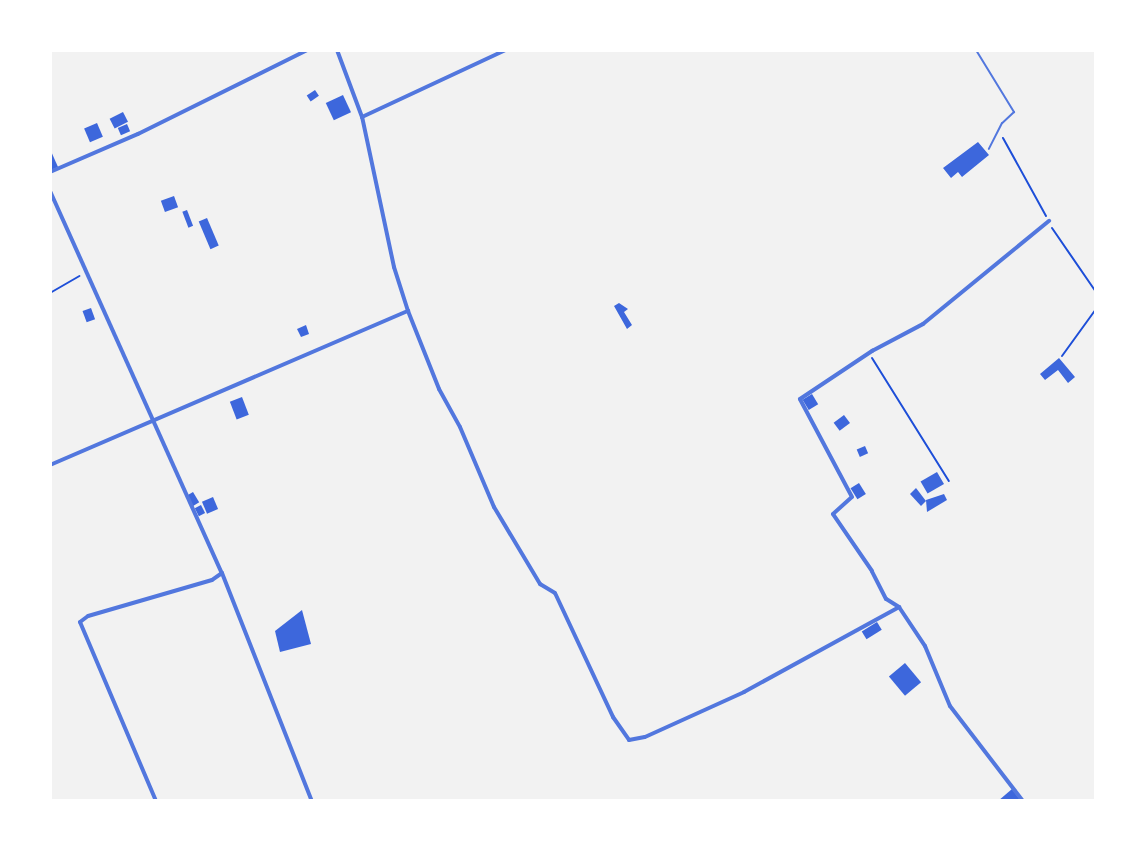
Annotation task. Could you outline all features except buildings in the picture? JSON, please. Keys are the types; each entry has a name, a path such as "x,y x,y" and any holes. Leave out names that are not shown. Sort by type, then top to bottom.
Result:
{"street":[{"path":"50,172 138,134 307,50"},
{"path":"337,50 362,117 394,267 439,389 460,427 494,507 535,578 555,593 613,717 629,740 645,737 744,692 899,607"},
{"path":"362,117 506,50"},
{"path":"50,191 152,424 222,573 312,801"},
{"path":"1023,801 950,706 925,646 899,607 886,599 833,514 852,497 800,403 805,395 869,353 923,324 1049,221"},
{"path":"50,465 152,424 408,311"},
{"path":"156,801 80,622 88,616 212,580 222,573"}],"lane":[{"path":"976,50 1013,108 1013,114 1002,123 989,149"}],"path":[{"path":"1000,129 1005,144 1049,221 1096,292"},
{"path":"50,293 85,272"},
{"path":"1062,356 1096,309"},
{"path":"869,353 949,481"}]}
